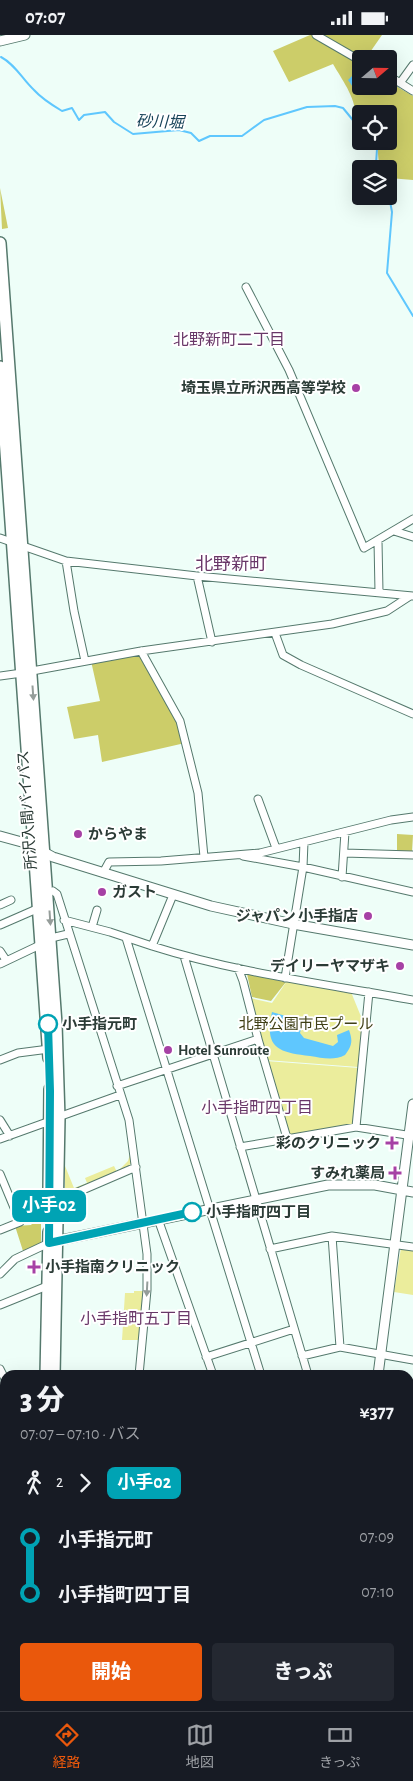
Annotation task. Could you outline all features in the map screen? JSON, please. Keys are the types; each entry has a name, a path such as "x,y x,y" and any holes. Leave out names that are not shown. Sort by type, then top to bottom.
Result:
{"highway":[{"name":"所沢入間バイパス","path":"0,243 27,672 45,852 54,1370"},
{"name":"所沢入間バイパス","path":"0,367 4,482 18,545"},
{"name":"所沢入間バイパス","path":"27,672 34,846 39,907 46,941 58,1099 57,1201 47,1286 46,1370"}],"street":[{"path":"0,41 25,35"},
{"path":"316,35 352,56"},
{"path":"413,65 400,83 413,91"},
{"path":"246,287 289,370 364,548 413,519"},
{"path":"394,531 413,537"},
{"path":"0,538 66,561 197,577 412,596"},
{"path":"378,541 379,592"},
{"path":"66,561 85,661"},
{"path":"197,577 212,642"},
{"path":"0,676 141,651 332,624 387,611 412,596"},
{"path":"275,633 282,655 413,714"},
{"path":"141,651 180,721 198,793 204,857"},
{"path":"258,799 276,848"},
{"path":"103,873 107,864 112,861 161,861 260,853 391,820 413,817"},
{"path":"342,877 345,832"},
{"path":"0,836 34,846 53,857 174,895 293,925 413,945"},
{"path":"286,977 303,867 304,842"},
{"path":"344,853 413,855"},
{"path":"230,854 303,867 413,892"},
{"path":"53,891 57,894 68,934 129,1120 147,1254 147,1290 139,1370"},
{"path":"152,946 174,895"},
{"path":"0,905 11,900"},
{"path":"0,925 39,907"},
{"path":"92,927 98,910"},
{"path":"64,920 184,956 238,968 413,1000"},
{"path":"0,951 3,962 46,941 68,934"},
{"path":"126,938 259,1370"},
{"path":"184,956 306,1370"},
{"path":"238,968 244,981 258,1039 287,1138"},
{"path":"356,1127 369,992"},
{"path":"117,1086 258,1039"},
{"path":"0,1060 18,1053 49,1049"},
{"path":"64,1115 120,1095"},
{"path":"378,1370 394,1244 411,1135 413,1104"},
{"path":"0,1119 10,1136"},
{"path":"0,1139 50,1121"},
{"path":"240,1147 356,1127 411,1135"},
{"path":"57,1201 136,1167"},
{"path":"0,1174 20,1222 0,1230"},
{"path":"0,1274 15,1259 53,1241 256,1198 308,1188 344,1184 413,1192"},
{"path":"158,1219 211,1370"},
{"path":"270,1249 332,1236 413,1247"},
{"path":"332,1236 340,1347"},
{"path":"0,1305 47,1286"},
{"path":"206,1357 294,1329"},
{"path":"302,1356 340,1347 413,1360"}],"green space":[{"name":"北野公園市民プール","path":"287,981 351,992 362,1019 358,1067 266,1060 250,998 272,1003"},
{"path":"266,1061 359,1068 354,1126 287,1137"},
{"path":"131,1151 132,1162 126,1169 65,1196 65,1166 74,1188 87,1183 85,1178 114,1166 117,1172 128,1161"},
{"path":"401,1248 413,1250 413,1295 394,1292"},
{"path":"134,1291 145,1291 140,1340 122,1340 125,1293 134,1293"}],"shaded area":[{"path":"310,35 382,35 372,50 352,50 352,95 398,95 398,87 413,96 413,180 397,179 397,160 379,160 377,150 397,150 397,105 354,105 345,83 333,64 289,82 273,51"},
{"path":"0,188 8,228 2,229"},
{"path":"140,653 180,721 185,743 102,762 98,735 74,739 67,707 100,701 91,661"},
{"path":"397,834 413,835 412,852 397,851"},
{"path":"247,974 286,982 271,1001 252,997"},
{"path":"41,1214 41,1244 23,1251 15,1226 31,1225"}],"water":[{"path":"352,76 352,86 348,80"},
{"path":"272,1012 303,1021 300,1033 304,1038 333,1046 338,1042 337,1035 349,1030 351,1043 349,1049 345,1055 332,1058 289,1053 282,1050 272,1041 270,1024"}],"waterway":[{"name":"砂川堀","path":"1,57 11,64 40,96 62,111 72,108 79,120 84,115 105,112 114,122 133,134 179,130 191,133 199,141 210,136 242,136 264,120 307,107 335,106 343,108 352,119"},
{"name":"砂川堀","path":"376,160 377,150"},
{"name":"砂川堀","path":"391,205 392,212 387,273 413,316"}],"bus line":[{"name":"小手02","path":"48,1024 50,1091 49,1243 56,1239 192,1212"}],"place":[{"name":"埼玉県立所沢西高等学校","path":"356,388"},
{"name":"からやま","path":"78,834"},
{"name":"ガスト","path":"102,892"},
{"name":"ジャパン 小手指店","path":"368,916"},
{"name":"デイリーヤマザキ","path":"400,966"},
{"name":"小手指元町","path":"48,1024"},
{"name":"Hotel Sunroute","path":"168,1050"},
{"name":"彩のクリニック","path":"392,1143"},
{"name":"すみれ薬局","path":"395,1173"},
{"name":"小手指町四丁目","path":"192,1212"},
{"name":"小手指南クリニック","path":"34,1267"}],"district":[{"name":"北野新町二丁目","path":"229,339"},
{"name":"北野新町","path":"231,564"},
{"name":"小手指町四丁目","path":"257,1107"},
{"name":"小手指町五丁目","path":"136,1318"}]}
